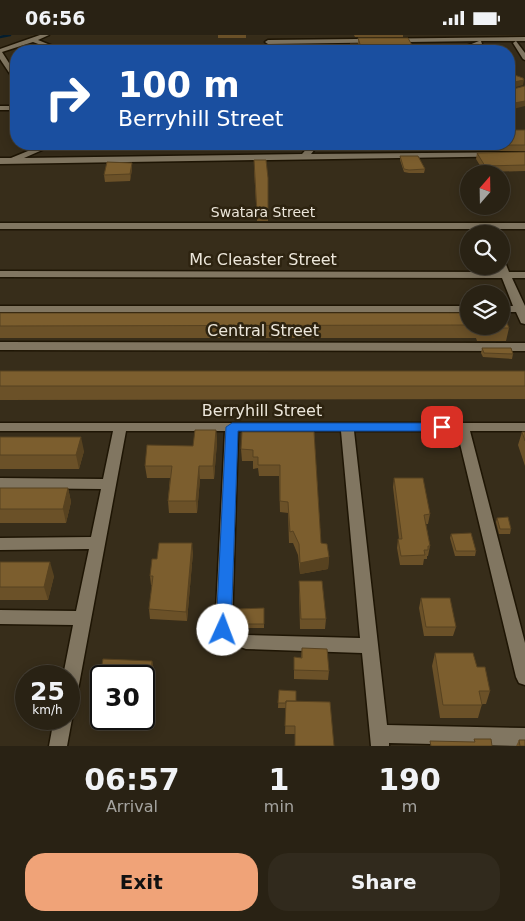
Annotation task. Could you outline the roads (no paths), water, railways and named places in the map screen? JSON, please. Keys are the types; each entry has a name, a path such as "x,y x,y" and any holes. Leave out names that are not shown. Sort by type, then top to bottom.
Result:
{"street":[{"path":"18,45 46,35"},
{"path":"474,45 491,37"},
{"path":"267,43 491,37 525,39"},
{"path":"31,39 46,45"},
{"path":"267,43 525,43"},
{"path":"516,43 525,58"},
{"path":"0,53 10,69"},
{"path":"4,161 35,150"},
{"path":"302,157 309,150"},
{"path":"4,161 525,154"},
{"name":"Swatara Street","path":"0,226 460,230"},
{"name":"Swatara Street","path":"510,228 525,226"},
{"name":"Mc Cleaster Street","path":"0,274 460,275"},
{"path":"505,275 522,309 525,321"},
{"name":"Mc Cleaster Street","path":"510,275 525,275"},
{"path":"0,309 460,309"},
{"name":"Central Street","path":"0,346 525,347"},
{"name":"Berryhill Street","path":"0,427 525,427"},
{"path":"74,665 120,427"},
{"path":"232,427 223,630 233,637 246,642 370,646"},
{"path":"347,427 380,740 525,737"},
{"path":"462,427 525,677"},
{"path":"0,483 109,484"},
{"path":"0,544 97,543"},
{"path":"0,617 83,618"},
{"path":"58,746 61,730"}],"waterway":[{"path":"0,37 10,35"}]}
